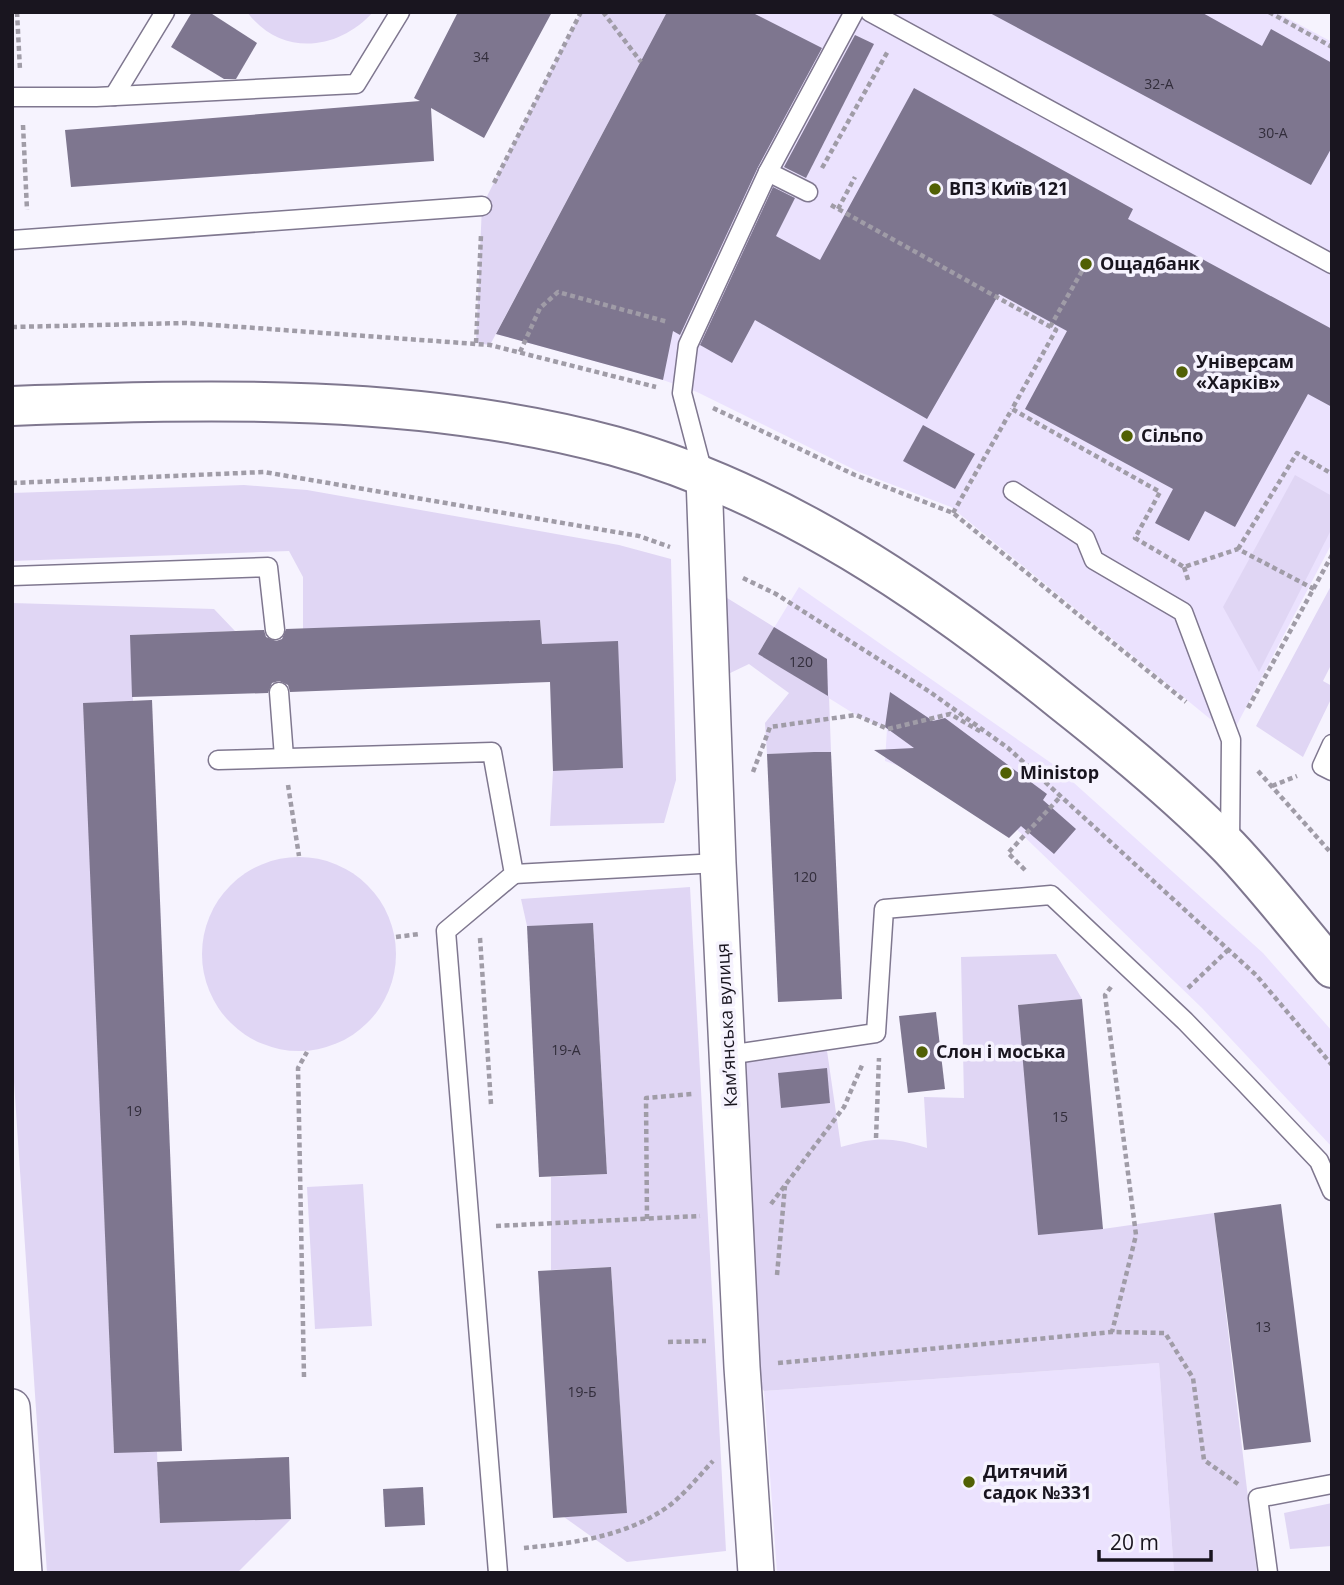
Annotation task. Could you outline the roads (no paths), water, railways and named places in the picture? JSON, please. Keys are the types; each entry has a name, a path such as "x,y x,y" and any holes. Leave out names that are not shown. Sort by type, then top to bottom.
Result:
{"street":[{"path":"12,406 184,400 365,406 515,425 615,447 704,477 826,538 881,570 975,632 1129,755 1230,848 1332,968"},
{"name":"Камʼянська вулиця","path":"704,477 718,863 729,1055 750,1214 742,1367 756,1573"},
{"path":"12,1407 24,1573"}],"lane":[{"path":"114,96 165,12"},
{"path":"12,97 114,96 356,84 400,12"},
{"path":"704,477 682,393 688,345 768,172 854,12"},
{"path":"870,12 1332,264"},
{"path":"768,172 808,192"},
{"path":"12,240 482,206"},
{"path":"1013,491 1085,538 1094,561 1183,612 1231,740 1230,848"},
{"path":"12,576 268,567 275,630"},
{"path":"279,692 284,757"},
{"path":"1332,744 1322,766 1332,771"},
{"path":"218,760 492,752 514,874"},
{"path":"498,1573 446,931 514,874 718,863"},
{"path":"729,1055 877,1041 884,909 1051,895 1169,1006 1319,1161 1332,1191"},
{"path":"1268,1573 1258,1498 1332,1483"}],"place":[{"name":"ВПЗ Київ 121","path":"935,189"},
{"name":"Ощадбанк","path":"1086,264"},
{"name":"Універсам «Харків»","path":"1182,372"},
{"name":"Сільпо","path":"1127,436"},
{"name":"Ministop","path":"1006,773"},
{"name":"Слон і моська","path":"922,1052"},
{"name":"Дитячий садок №331","path":"969,1482"}]}
